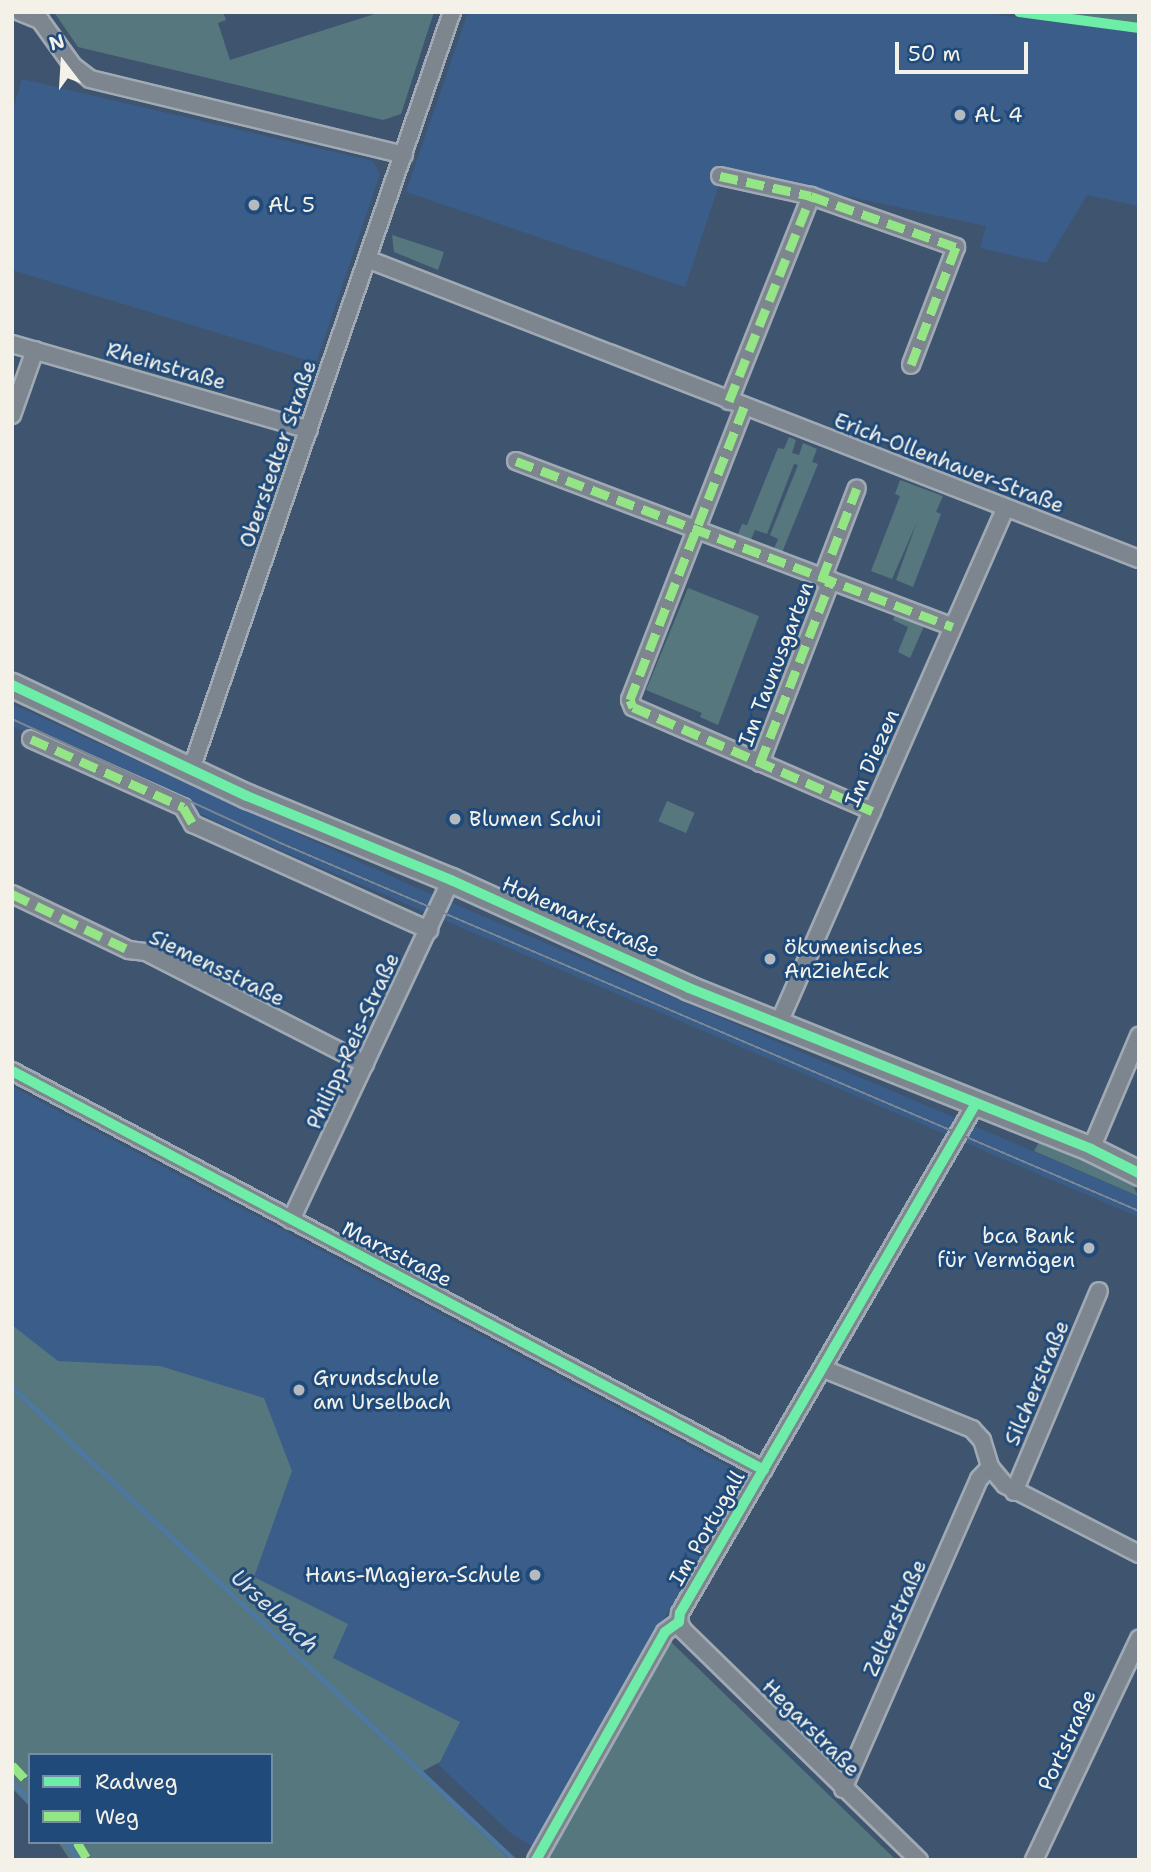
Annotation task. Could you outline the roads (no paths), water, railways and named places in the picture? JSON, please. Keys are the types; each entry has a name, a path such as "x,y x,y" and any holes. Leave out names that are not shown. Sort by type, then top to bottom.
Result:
{"street":[{"name":"Oberstedter Straße","path":"192,767 452,12"},
{"path":"27,14 73,66 90,79 404,155"},
{"path":"720,176 811,196 956,247 911,365"},
{"path":"695,529 736,404 811,196"},
{"name":"Erich-Ollenhauer-Straße","path":"367,259 1139,559"},
{"name":"Rheinstraße","path":"12,344 309,429"},
{"path":"12,415 35,350"},
{"name":"Im Taunusgarten","path":"516,461 953,627"},
{"path":"827,579 857,488"},
{"name":"Im Diezen","path":"778,1025 1005,509"},
{"name":"Im Taunusgarten","path":"695,529 630,700 632,707 872,811"},
{"name":"Im Taunusgarten","path":"760,763 827,579"},
{"name":"Hohemarkstraße","path":"12,685 192,767 247,796 451,880 778,1025 1091,1149 1139,1173"},
{"path":"31,739 183,807 193,824 429,930"},
{"name":"Philipp-Reis-Straße","path":"291,1220 451,880"},
{"name":"Siemensstraße","path":"12,894 128,950 146,952 365,1064"},
{"path":"1091,1149 1139,1036"},
{"name":"Marxstraße","path":"12,1071 764,1470"},
{"name":"Im Portugall","path":"536,1860 665,1632 679,1622 680,1613 975,1105"},
{"name":"Silcherstraße","path":"1014,1492 1099,1291"},
{"name":"Silcherstraße","path":"824,1369 972,1429 982,1440 990,1467 1014,1492 1139,1553"},
{"name":"Zelterstraße","path":"843,1789 979,1479 990,1467"},
{"name":"Hegarstraße","path":"679,1622 683,1630 843,1789 919,1860"},
{"name":"Portstraße","path":"1034,1860 1139,1639"}],"waterway":[{"name":"Urselbach","path":"12,1387 514,1860"},
{"path":"12,1782 28,1799"},
{"path":"67,1844 78,1860"}],"tram line":[{"path":"12,719 278,842 1139,1211"}],"place":[{"name":"AL 4","path":"960,115"},
{"name":"AL 5","path":"254,205"},
{"name":"Blumen Schui","path":"455,819"},
{"name":"ökumenisches AnZiehEck","path":"770,959"},
{"name":"bca Bank für Vermögen","path":"1089,1248"},
{"name":"Grundschule am Urselbach","path":"299,1390"},
{"name":"Hans-Magiera-Schule","path":"535,1575"}]}
